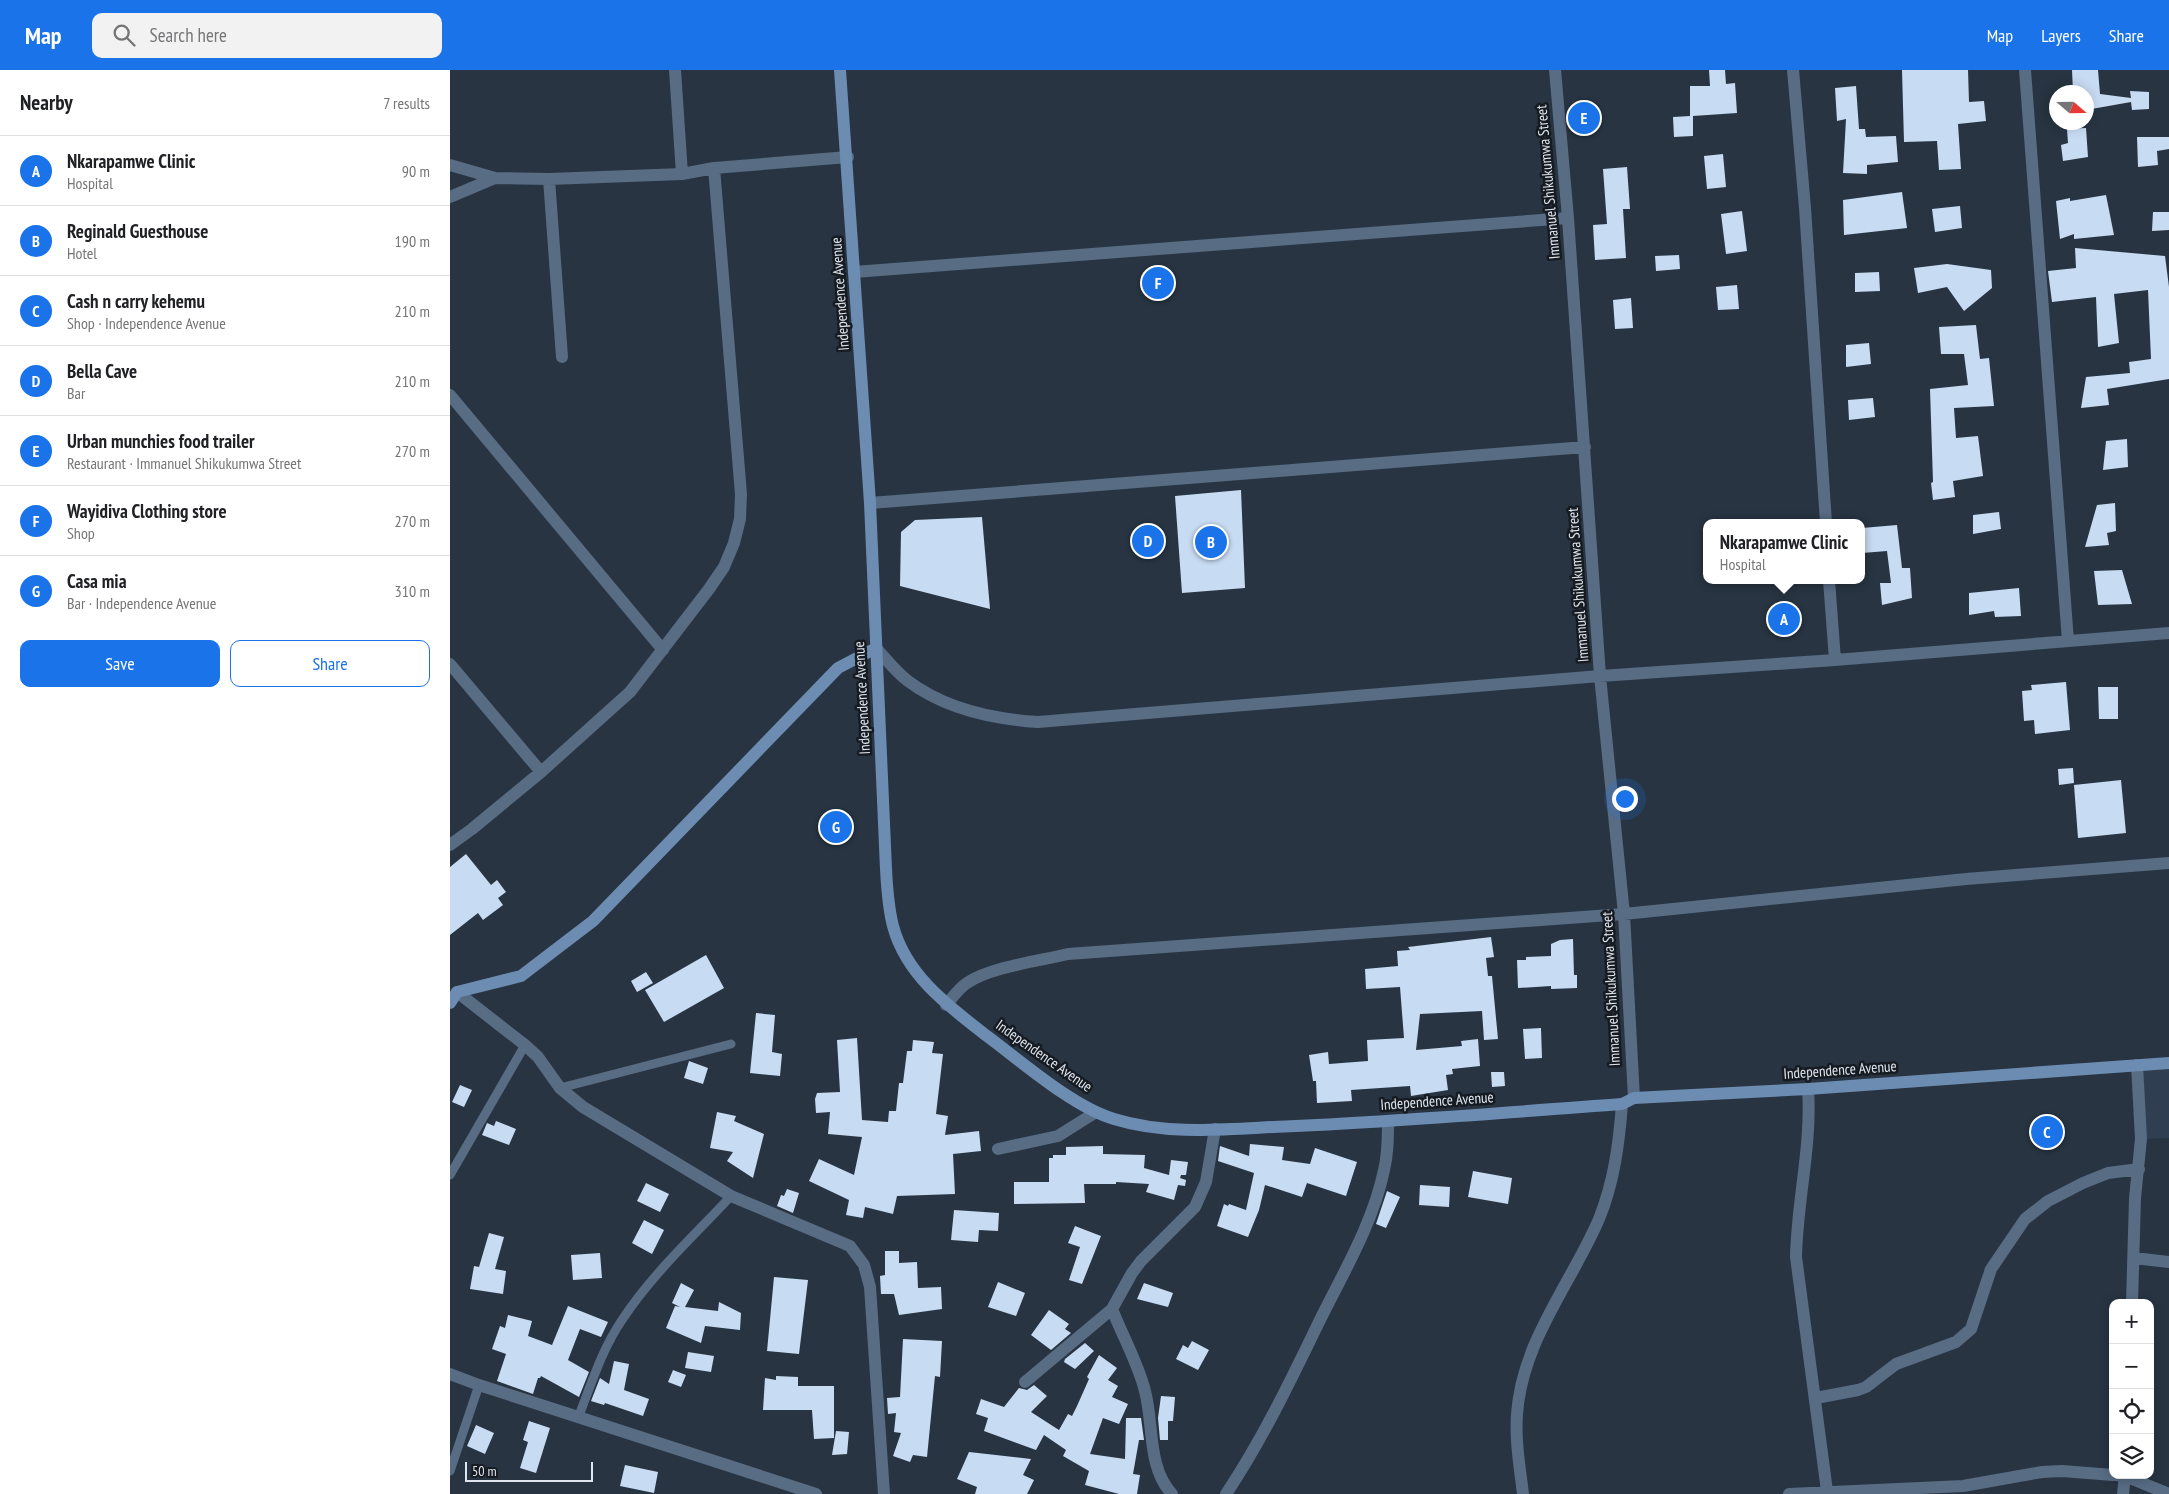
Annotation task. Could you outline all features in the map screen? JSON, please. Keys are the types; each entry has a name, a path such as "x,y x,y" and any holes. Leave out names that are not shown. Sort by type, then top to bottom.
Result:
{"street":[{"path":"675,70 682,174"},
{"name":"Independence Avenue","path":"840,70 848,158 870,503 889,905 897,939 916,973 946,1005 1062,1092 1096,1112 1112,1119 1139,1126 1169,1129 1216,1129 1388,1121 1622,1104 1634,1098 1808,1089 2169,1063"},
{"name":"Immanuel Shikukumwa Street","path":"1555,70 1568,218 1600,676 1624,914 1634,1098"},
{"path":"1794,70 1806,218 1826,519"},
{"path":"2025,70 2068,641"},
{"path":"450,165 495,178 549,179 682,174 714,168 848,158"},
{"path":"450,845 541,772 630,692 724,567 734,544 740,519 741,494 714,168"},
{"path":"450,196 495,178"},
{"path":"549,179 562,357"},
{"path":"854,272 1568,218"},
{"path":"450,395 663,650"},
{"path":"870,503 1585,447"},
{"path":"1830,584 1835,660"},
{"path":"454,998 521,976 593,921 838,668 876,648 908,680 949,703 992,717 1038,722 1600,676 1835,660 2169,633"},
{"path":"450,664 541,772"},
{"path":"946,1005 960,988 973,979 1002,969 1068,954 1624,914 1966,879 2169,863"},
{"path":"454,998 525,1046 538,1057 560,1088 583,1107 731,1196 850,1246 864,1265 870,1287 884,1494"},
{"path":"2132,1299 2135,1198 2142,1139 2137,1065"},
{"path":"1808,1089 1810,1115 1796,1234 1796,1257 1827,1493"},
{"path":"1523,1494 1517,1414 1522,1386 1538,1334 1599,1218 1616,1166 1622,1104"},
{"path":"998,1149 1058,1136 1096,1112"},
{"path":"1226,1494 1267,1426 1368,1220 1384,1173 1387,1154 1388,1121"},
{"path":"1025,1382 1112,1309 1141,1261 1195,1207 1206,1182 1216,1129"},
{"path":"1816,1398 1866,1387 1896,1364 1956,1342 1970,1329 1991,1269 2025,1219 2048,1202 2084,1183 2108,1173 2139,1169"},
{"path":"2134,1258 2169,1262"},
{"path":"1112,1309 1138,1367 1145,1391 1161,1479 1172,1494"},
{"path":"450,1374 578,1418 816,1494"},
{"path":"1789,1494 1962,1490 2042,1472 2062,1471 2109,1474"},
{"path":"2120,1479 2123,1494"},
{"path":"2130,1479 2169,1494"}],"lane":[{"path":"560,1088 731,1044"},
{"path":"450,1175 525,1046"},
{"path":"578,1418 606,1349 620,1322 638,1296 731,1196"},
{"path":"450,1470 479,1385"}],"shaded area":[{"path":"2169,1063 2169,1138 2141,1139 2137,1065"}],"building":[{"path":"1709,70 1725,70 1726,84 1735,83 1737,113 1693,116 1693,136 1674,137 1673,117 1690,116 1690,86 1710,86"},
{"path":"1902,70 1968,70 1969,102 1984,101 1986,121 1958,124 1961,169 1939,170 1937,141 1904,142"},
{"path":"2072,70 2098,70 2100,94 2131,98 2130,91 2149,92 2149,109 2132,110 2131,102 2094,109 2094,85 2073,85"},
{"path":"1856,86 1859,129 1865,129 1866,137 1896,136 1898,162 1867,165 1867,174 1843,173 1846,119 1837,121 1835,88"},
{"path":"2067,130 2086,130 2088,157 2063,161 2061,145 2068,143"},
{"path":"2137,137 2169,137 2169,149 2157,151 2158,165 2138,167"},
{"path":"1723,154 1726,187 1707,189 1704,156"},
{"path":"1627,167 1630,209 1623,209 1626,258 1595,260 1593,225 1607,224 1603,169"},
{"path":"1902,192 1907,228 1844,235 1843,200"},
{"path":"2106,195 2114,235 2074,239 2074,234 2060,239 2056,201 2070,198 2070,201"},
{"path":"1960,206 1962,228 1935,232 1932,209"},
{"path":"1742,211 1747,251 1726,254 1721,214"},
{"path":"2153,212 2169,212 2169,230 2152,231"},
{"path":"2075,248 2165,256 2169,287 2169,379 2107,389 2109,405 2081,408 2086,377 2130,373 2129,362 2151,359 2148,290 2114,294 2119,343 2098,347 2096,297 2052,302 2048,271 2076,268"},
{"path":"1679,255 1680,269 1656,271 1655,256"},
{"path":"1947,264 1991,270 1992,288 1964,311 1947,287 1918,293 1914,268"},
{"path":"1879,272 1880,291 1855,292 1855,273"},
{"path":"1737,285 1739,309 1718,310 1716,287"},
{"path":"1631,298 1633,328 1615,329 1613,300"},
{"path":"1976,325 1980,359 1989,358 1994,406 1954,408 1956,438 1978,436 1983,476 1953,481 1955,497 1933,500 1931,483 1933,482 1930,389 1968,385 1964,354 1941,354 1939,327"},
{"path":"1869,343 1871,364 1846,367 1846,345"},
{"path":"1873,398 1875,417 1849,420 1848,400"},
{"path":"2127,439 2128,467 2103,470 2106,441"},
{"path":"1241,490 1245,588 1182,593 1175,496"},
{"path":"2115,503 2116,531 2107,533 2109,545 2085,547 2097,505"},
{"path":"1999,512 2001,529 1973,534 1973,515"},
{"path":"982,517 990,609 900,586 901,532 915,520"},
{"path":"1897,525 1902,568 1910,568 1912,598 1882,605 1880,583 1891,583 1887,551 1865,553 1865,528"},
{"path":"2122,570 2132,604 2098,605 2094,571"},
{"path":"2019,588 2021,616 1995,617 1994,611 1969,615 1969,593"},
{"path":"2066,682 2070,730 2035,734 2034,720 2024,721 2022,691 2032,690 2031,685"},
{"path":"2098,687 2118,687 2118,719 2099,719"},
{"path":"2073,768 2074,783 2059,785 2058,769"},
{"path":"2121,780 2126,833 2078,838 2074,785"},
{"path":"466,854 491,885 497,880 506,892 498,898 503,905 483,920 478,913 450,935 450,867"},
{"path":"1491,937 1494,957 1486,958 1488,976 1492,976 1498,1039 1484,1040 1482,1011 1420,1014 1416,1050 1462,1046 1461,1041 1478,1039 1480,1066 1452,1069 1453,1074 1446,1075 1448,1090 1411,1096 1410,1086 1351,1090 1352,1101 1317,1103 1316,1081 1313,1081 1309,1055 1328,1052 1329,1064 1368,1061 1367,1040 1404,1038 1400,987 1366,989 1365,969 1398,966 1397,951 1410,950 1408,947"},
{"path":"1573,939 1574,975 1577,975 1577,988 1551,989 1551,986 1518,988 1517,960 1526,960 1526,957 1551,956 1551,944 1560,940"},
{"path":"706,955 724,988 664,1022 645,990"},
{"path":"646,972 653,983 637,992 631,981"},
{"path":"756,1013 775,1015 772,1052 782,1054 780,1076 750,1073"},
{"path":"1541,1028 1542,1058 1525,1059 1523,1029"},
{"path":"857,1038 862,1120 888,1122 889,1111 896,1111 899,1083 903,1083 907,1051 912,1051 913,1040 934,1042 932,1053 943,1054 936,1114 948,1116 945,1135 979,1131 981,1151 953,1154 955,1194 897,1196 893,1214 865,1207 863,1218 846,1215 849,1200 809,1181 819,1159 854,1175 862,1137 828,1134 830,1112 816,1113 815,1099 817,1093 840,1092 837,1040"},
{"path":"689,1061 708,1068 703,1084 684,1078"},
{"path":"1491,1072 1504,1072 1505,1086 1492,1087"},
{"path":"460,1085 472,1090 464,1107 452,1102"},
{"path":"717,1112 736,1116 734,1121 764,1134 753,1178 727,1161 733,1152 710,1148"},
{"path":"496,1121 516,1129 509,1145 482,1135 487,1123 494,1126"},
{"path":"1250,1144 1284,1147 1282,1160 1310,1164 1315,1148 1357,1162 1346,1196 1307,1183 1302,1197 1265,1185 1259,1210 1248,1237 1217,1226 1224,1204 1246,1210 1254,1173 1218,1161 1220,1146 1249,1156"},
{"path":"1103,1146 1103,1154 1145,1155 1144,1168 1169,1175 1171,1160 1188,1162 1186,1175 1181,1175 1180,1178 1186,1180 1185,1186 1178,1185 1174,1200 1146,1192 1149,1184 1116,1182 1116,1184 1084,1184 1085,1203 1014,1204 1014,1182 1049,1182 1049,1158 1053,1158 1053,1155 1066,1155 1066,1147"},
{"path":"1473,1171 1512,1178 1508,1204 1468,1197"},
{"path":"646,1183 669,1194 660,1212 637,1201"},
{"path":"1420,1185 1450,1187 1449,1207 1419,1205"},
{"path":"787,1189 799,1193 793,1213 777,1206 781,1195 784,1196"},
{"path":"1387,1191 1400,1197 1386,1228 1376,1224"},
{"path":"954,1210 999,1213 998,1231 979,1230 978,1242 951,1240"},
{"path":"644,1220 664,1230 652,1254 632,1243"},
{"path":"1075,1226 1101,1236 1082,1284 1069,1280 1080,1247 1068,1243"},
{"path":"489,1233 504,1237 495,1269 506,1271 503,1294 470,1289 474,1266 479,1267"},
{"path":"885,1251 899,1251 899,1263 917,1262 918,1288 941,1287 942,1309 899,1315 894,1294 881,1294 880,1276 885,1275"},
{"path":"600,1253 602,1278 573,1280 571,1255"},
{"path":"774,1277 808,1280 799,1354 767,1351"},
{"path":"998,1282 1025,1293 1016,1316 988,1307"},
{"path":"681,1283 694,1290 685,1307 718,1311 719,1302 741,1313 740,1330 705,1326 701,1343 666,1328 675,1306 680,1307 672,1303"},
{"path":"1144,1283 1173,1293 1168,1307 1137,1299"},
{"path":"568,1306 608,1322 601,1337 580,1329 568,1360 589,1372 579,1397 541,1376 538,1378 533,1394 497,1381 506,1354 492,1349 500,1326 505,1328 508,1315 532,1321 528,1336 552,1345"},
{"path":"1049,1310 1069,1324 1065,1329 1071,1333 1051,1350 1031,1335"},
{"path":"903,1339 942,1341 940,1377 935,1376 927,1457 913,1455 910,1462 893,1456 901,1433 894,1432 896,1413 888,1414 887,1398 900,1397"},
{"path":"1192,1341 1209,1350 1198,1370 1176,1359 1183,1345 1188,1348"},
{"path":"1085,1343 1094,1351 1075,1369 1064,1362 1065,1359"},
{"path":"688,1352 714,1356 711,1372 685,1368"},
{"path":"1099,1355 1117,1368 1108,1380 1118,1386 1112,1397 1128,1404 1119,1424 1103,1418 1090,1454 1125,1459 1126,1418 1141,1418 1144,1440 1139,1440 1133,1474 1140,1475 1137,1494 1119,1494 1085,1485 1089,1471 1063,1456 1066,1450 1044,1435 1036,1450 984,1431 988,1418 976,1414 981,1399 1004,1407 1019,1388 1027,1390 1034,1385 1047,1396 1031,1412 1059,1430 1068,1414 1072,1416 1089,1379 1087,1377"},
{"path":"614,1361 629,1364 624,1390 649,1399 643,1416 605,1403 604,1405 591,1401 600,1378 609,1384"},
{"path":"673,1370 686,1375 681,1387 668,1382"},
{"path":"776,1376 798,1377 798,1386 834,1386 834,1438 814,1439 812,1410 763,1410 765,1378 776,1380"},
{"path":"1161,1396 1175,1397 1173,1421 1168,1421 1168,1440 1160,1440 1158,1418"},
{"path":"529,1421 550,1428 536,1473 520,1468 528,1442 523,1440"},
{"path":"476,1425 494,1433 485,1454 467,1446"},
{"path":"836,1431 849,1432 847,1454 832,1455"},
{"path":"969,1452 1031,1459 1023,1475 1034,1480 1027,1494 975,1494 977,1487 957,1479"},
{"path":"625,1465 658,1472 654,1493 620,1486"}],"place":[{"name":"Urban munchies food trailer","path":"1584,118"},
{"name":"Wayidiva Clothing store","path":"1158,283"},
{"name":"Bella Cave","path":"1148,541"},
{"name":"Reginald Guesthouse","path":"1211,542"},
{"name":"Nkarapamwe Clinic","path":"1784,619"},
{"name":"Casa mia","path":"836,827"},
{"name":"Cash n carry kehemu","path":"2047,1132"}]}
